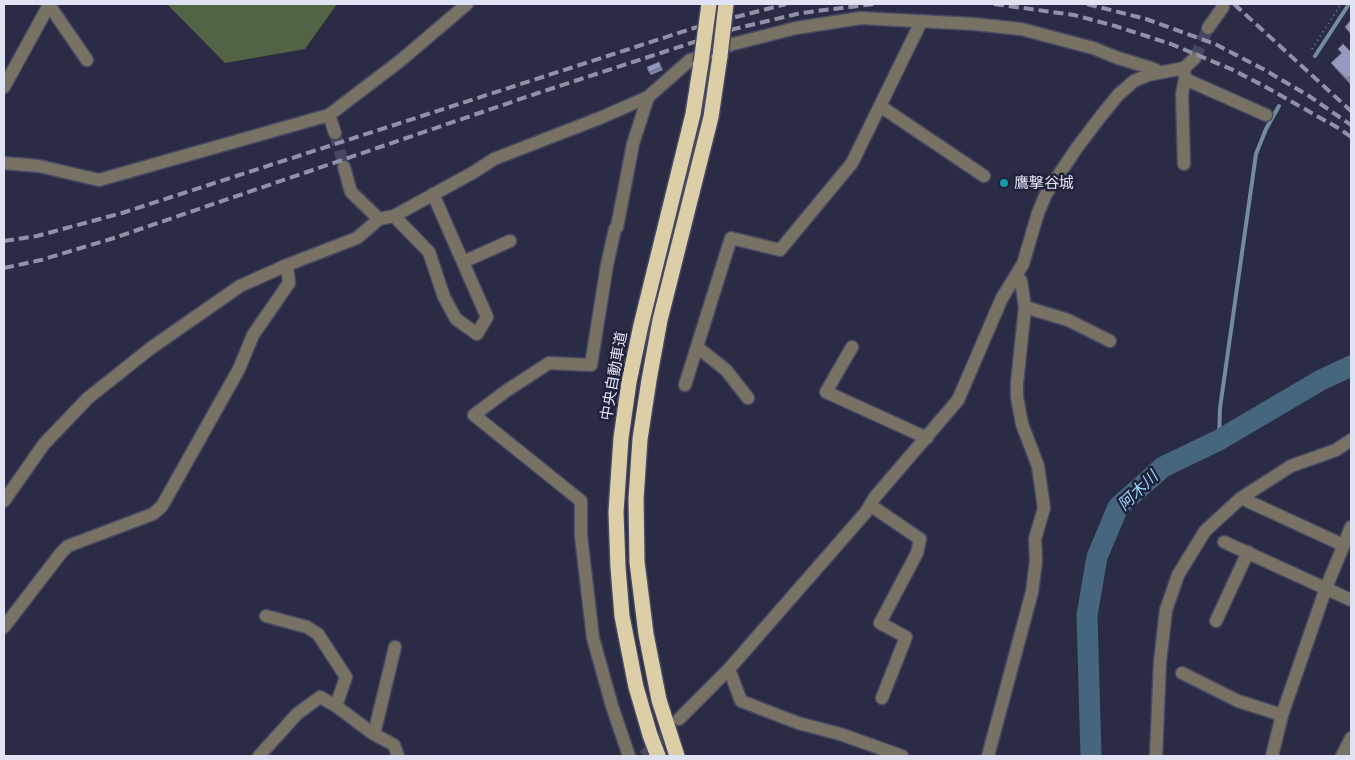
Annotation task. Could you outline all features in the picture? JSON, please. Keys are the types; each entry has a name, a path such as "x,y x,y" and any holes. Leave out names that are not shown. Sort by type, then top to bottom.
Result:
{"highway":[{"name":"中央自動車道","path":"658,756 636,686 622,616 616,512 621,438 629,382 671,199 693,114 709,4"},
{"path":"677,756 659,700 646,634 637,562 636,499 640,438 650,371 660,320 711,118 726,4"}],"street":[{"path":"4,163 39,166 99,180 329,114 400,61 467,4"},
{"path":"4,87 10,63 49,5 87,60"},
{"path":"1208,28 1222,7"},
{"path":"4,501 44,444 88,398 151,348 240,286 357,238 379,219 394,216 494,159 600,118 648,97 690,60 733,44 796,28 861,18 974,24 1021,29 1092,48 1152,68 1158,73"},
{"path":"685,385 731,238 780,250 852,163 920,22"},
{"path":"1184,164 1182,94 1185,73 1194,58"},
{"path":"679,720 729,669 958,400 1002,298 1017,275 1028,250 1041,203 1076,149 1118,96 1134,81 1158,73 1185,73 1266,115"},
{"path":"629,756 612,706 593,638 581,536 581,501 474,415 549,363 591,365 607,265 617,227 633,144 648,97"},
{"path":"880,106 984,176"},
{"path":"329,114 335,133"},
{"path":"344,167 351,192 379,219"},
{"path":"394,216 429,252 444,298 456,319 477,334 487,317 433,194"},
{"path":"463,262 510,241"},
{"path":"4,627 68,546 153,514 162,506 239,369 253,335 288,283 287,266"},
{"path":"988,756 1032,592 1036,561 1035,539 1044,508 1038,466 1022,424 1017,397 1025,307 1023,288 1017,275"},
{"path":"1025,307 1068,320 1110,341"},
{"path":"697,347 726,370 748,398"},
{"path":"852,347 826,392 927,438"},
{"path":"1156,756 1160,662 1166,610 1178,575 1205,531 1241,498 1291,466 1336,450 1351,440"},
{"path":"1241,498 1344,545"},
{"path":"870,505 920,539 917,553 880,624 906,637 882,698"},
{"path":"1272,756 1282,715 1326,588 1351,527"},
{"path":"1224,542 1351,600"},
{"path":"1216,621 1248,552"},
{"path":"266,616 307,627 318,634 346,677 336,706"},
{"path":"374,734 394,647"},
{"path":"729,669 741,701 798,723 840,734 902,756"},
{"path":"1182,672 1238,701 1282,715"},
{"path":"259,756 297,714 320,697 336,706 374,734 394,745 398,756"},
{"path":"1342,756 1351,738"}],"path":[{"path":"1312,49 1341,4"}],"green space":[{"path":"167,4 337,4 305,49 225,63"}],"building":[{"path":"1351,20 1351,34 1345,27"},
{"path":"1343,44 1351,52 1351,75 1347,79 1331,63 1342,53 1338,49"},
{"path":"659,62 661,67 649,72 647,67"}],"waterway":[{"path":"1315,56 1349,4"},
{"path":"1219,440 1220,408 1256,154 1266,129 1279,106"},
{"name":"阿木川","path":"1091,756 1087,615 1097,557 1118,507 1163,467 1219,440 1321,380 1351,366"}],"tunnel":[{"path":"1195,58 1208,28"},
{"path":"335,133 344,167"},
{"path":"644,756 673,725"}],"railway":[{"path":"4,241 37,236 122,213 694,28 786,4"},
{"path":"4,268 41,260 114,238 538,93 734,29 801,13 874,4"},
{"path":"994,4 1074,15 1171,44 1231,69 1264,86 1351,137"},
{"path":"1087,4 1146,19 1215,44 1309,96 1351,125"},
{"path":"1234,4 1351,111"}],"place":[{"name":"鷹撃谷城","path":"1004,183"}]}
